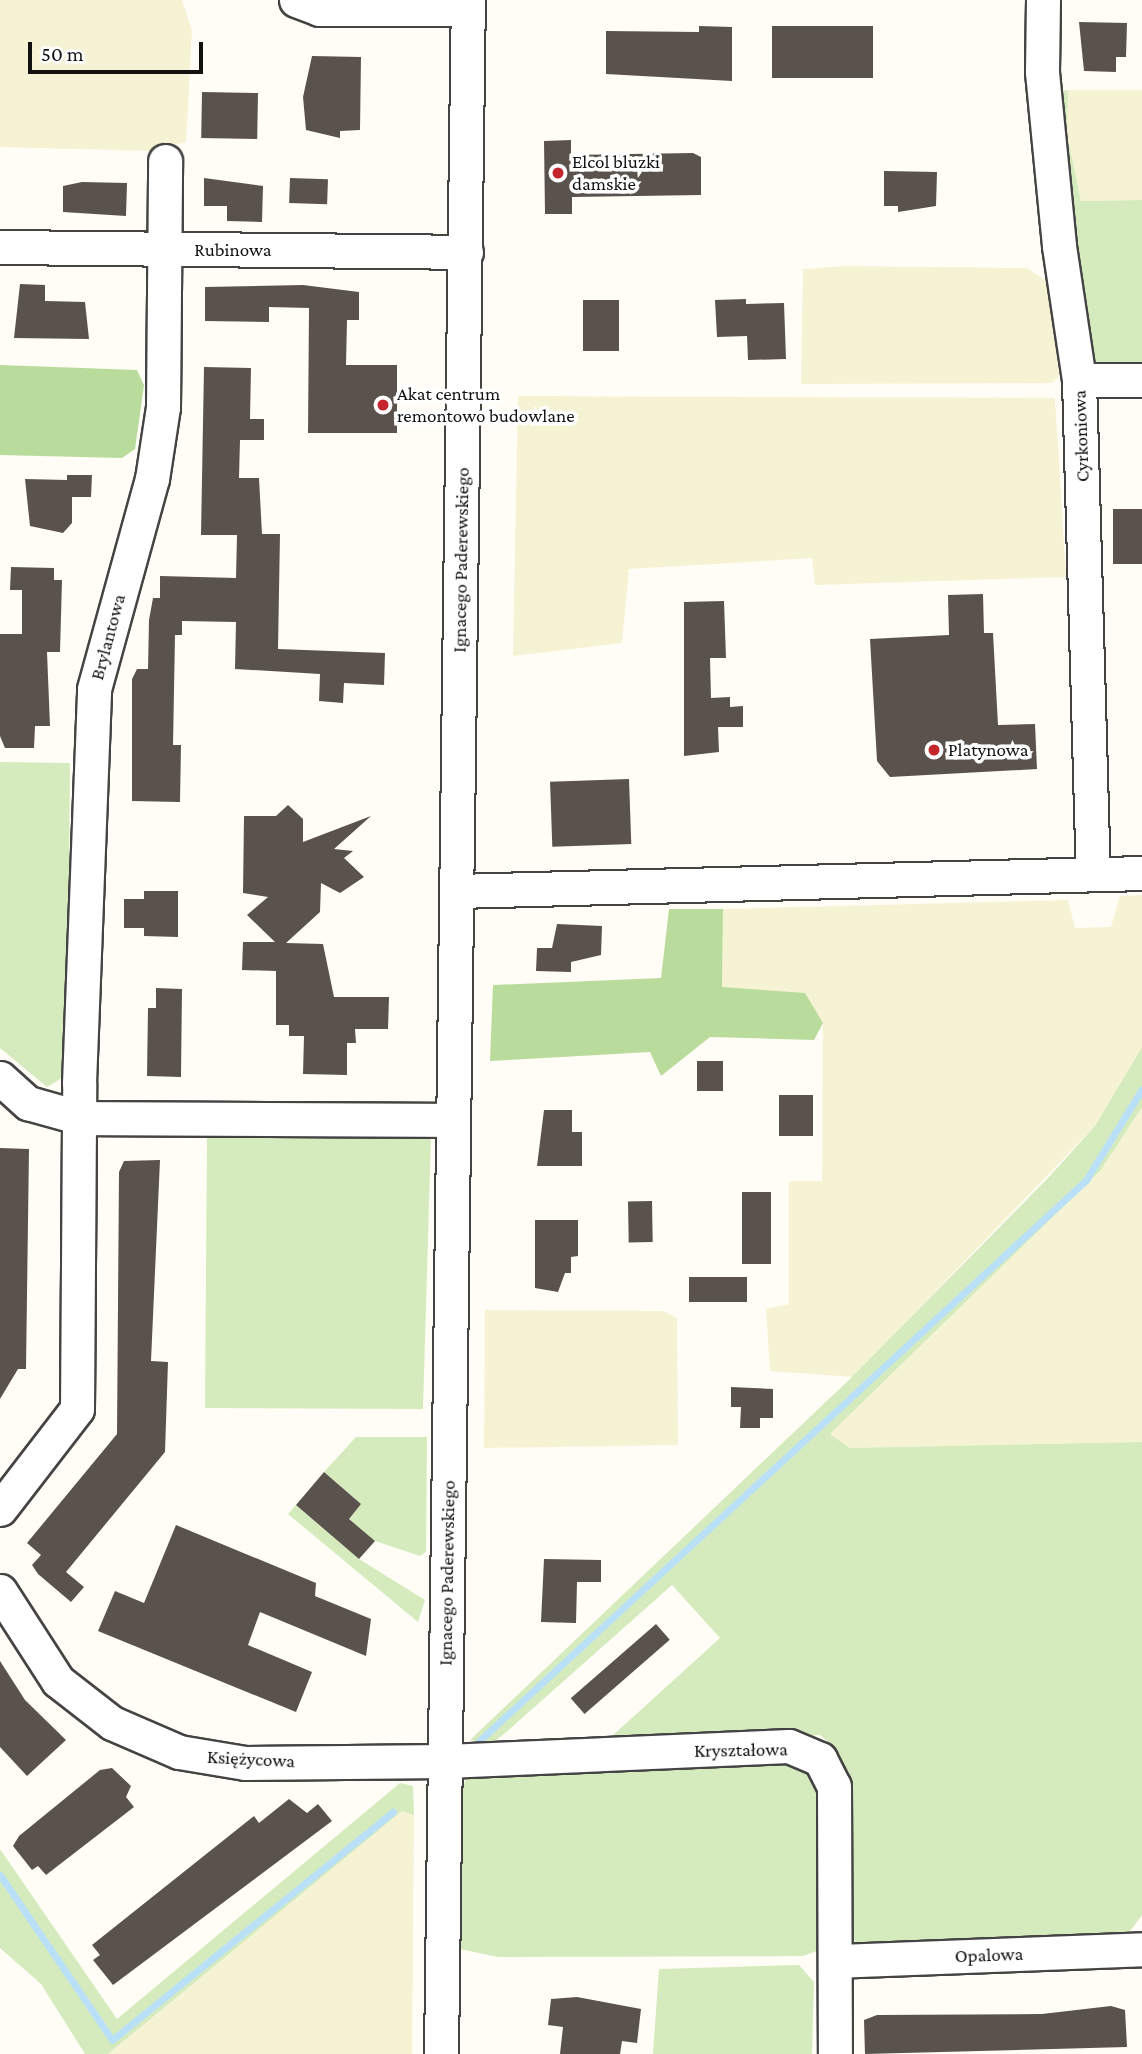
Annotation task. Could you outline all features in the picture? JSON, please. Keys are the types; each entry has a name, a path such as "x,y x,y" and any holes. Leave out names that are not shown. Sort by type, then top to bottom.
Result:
{"street":[{"path":"296,0 319,9 468,5"},
{"name":"Cyrkoniowa","path":"1043,0 1046,112 1079,380 1093,874"},
{"name":"Ignacego Paderewskiego","path":"441,2040 468,5"},
{"name":"Brylantowa","path":"80,1118 94,689 152,479 163,407 162,250 165,161"},
{"name":"Rubinowa","path":"0,247 466,252"},
{"path":"1079,380 1142,380"},
{"path":"456,891 1142,873"},
{"path":"0,1077 29,1103 80,1118 453,1120"},
{"path":"0,1509 77,1409 80,1118"},
{"name":"Księżycowa","path":"0,1591 58,1681 112,1723 146,1741 245,1763 446,1761"},
{"name":"Kryształowa","path":"446,1761 789,1746 820,1759 834,1786 835,2054"},
{"name":"Opalowa","path":"836,1961 1142,1949"}],"shaded area":[{"path":"0,0 182,0 192,30 186,142 154,151 0,147"},
{"path":"1068,90 1142,90 1142,200 1081,201 1067,134"},
{"path":"845,266 1027,268 1045,280 1050,296 1059,376 1052,383 801,384 803,269"},
{"path":"518,396 1055,398 1066,577 815,585 812,558 629,569 622,643 513,656"},
{"path":"1142,895 1142,1047 1095,1126 853,1377 770,1371 766,1309 789,1304 789,1181 822,1181 823,1023 722,987 723,909 1068,900 1075,928 1111,927 1120,896"},
{"path":"1142,1107 1142,1442 850,1448 830,1434 1101,1170"},
{"path":"485,1310 663,1311 677,1318 678,1445 484,1448"},
{"path":"402,1811 414,1815 412,2054 108,2054"}],"green space":[{"path":"1068,90 1067,134 1081,201 1142,200 1142,369 1098,364 1087,353 1056,92"},
{"path":"0,365 137,370 144,385 135,449 122,458 0,455"},
{"path":"0,762 70,763 67,1075 47,1087 0,1048"},
{"path":"669,909 723,909 722,987 805,993 823,1023 814,1040 710,1037 661,1076 650,1052 490,1061 493,985 661,978"},
{"path":"1142,1047 1142,1107 1101,1170 830,1434 850,1448 1142,1442 1142,1915 1124,1939 876,1952 856,1943 846,1925 841,1774 834,1747 820,1735 645,1743 611,1737 720,1638 672,1585 504,1734 492,1743 470,1740 852,1377 1048,1178 1095,1126"},
{"path":"225,1135 431,1135 423,1409 205,1408 207,1138"},
{"path":"356,1437 427,1437 426,1552 420,1556 375,1541 349,1519 361,1504 324,1472"},
{"path":"296,1505 359,1559 425,1600 418,1622 288,1514"},
{"path":"793,1757 823,1782 822,1949 803,1956 498,1957 460,1949 455,1935 459,1797 466,1779"},
{"path":"400,1783 413,1786 414,1815 402,1811 108,2054 85,2054 41,1984 0,1948 0,1849 117,2019"},
{"path":"799,1965 814,1982 812,2054 653,2054 659,1969"}],"building":[{"path":"1079,22 1127,23 1126,57 1116,57 1116,72 1084,71"},
{"path":"699,26 732,27 732,81 606,74 606,31 699,32"},
{"path":"772,26 873,26 873,78 772,78"},
{"path":"312,56 361,57 360,130 340,131 340,138 306,130 303,97"},
{"path":"202,92 258,93 257,139 201,138"},
{"path":"571,140 571,155 693,153 701,157 701,195 572,197 572,214 545,214 544,141"},
{"path":"884,171 937,172 936,206 898,212 898,206 884,206"},
{"path":"204,178 263,186 262,222 227,221 227,206 204,206"},
{"path":"290,178 328,179 327,204 289,203"},
{"path":"82,182 127,183 126,216 63,212 63,186"},
{"path":"20,284 45,285 45,301 85,302 89,339 14,338"},
{"path":"303,285 359,292 359,320 347,320 346,365 397,365 397,433 308,433 309,308 269,307 269,322 205,321 205,287"},
{"path":"746,299 746,304 784,303 786,359 748,360 747,336 717,337 715,300"},
{"path":"583,300 619,300 619,351 583,351"},
{"path":"204,367 251,368 250,419 264,419 264,440 240,440 239,478 259,478 262,534 280,534 278,649 385,653 384,685 344,683 343,703 319,701 320,674 235,669 236,622 182,621 182,635 175,635 173,745 181,745 180,802 132,801 132,679 137,669 148,669 149,620 153,598 160,598 160,576 236,578 237,535 201,535"},
{"path":"67,475 92,475 91,497 72,497 72,523 63,533 30,526 25,479 67,480"},
{"path":"1113,509 1142,509 1142,564 1113,564"},
{"path":"11,567 54,568 54,580 62,580 60,652 47,652 50,726 35,726 34,748 5,748 0,736 0,634 22,634 22,590 10,590"},
{"path":"983,594 984,633 993,633 998,725 1035,724 1037,769 890,777 877,761 870,639 949,635 948,595"},
{"path":"724,601 726,658 710,658 711,698 730,697 730,707 743,706 743,727 718,727 719,752 684,756 684,602"},
{"path":"629,779 631,844 552,847 550,782"},
{"path":"288,805 303,819 303,842 371,816 334,849 353,851 344,858 364,877 340,893 321,883 320,912 286,943 323,944 334,997 389,997 388,1029 355,1029 356,1043 347,1043 347,1075 303,1074 304,1036 289,1036 289,1025 276,1025 276,971 242,970 243,942 275,942 247,915 268,897 243,893 244,816 276,816"},
{"path":"144,891 178,891 178,937 144,936 144,928 124,928 124,899 144,899"},
{"path":"557,924 602,926 601,955 571,962 571,972 536,971 537,948 552,948"},
{"path":"156,988 182,989 181,1077 147,1076 148,1008 156,1008"},
{"path":"697,1061 723,1061 723,1091 697,1091"},
{"path":"779,1095 813,1095 813,1136 779,1136"},
{"path":"544,1110 572,1110 572,1132 582,1132 582,1166 537,1166"},
{"path":"0,1148 29,1149 26,1369 18,1369 0,1399"},
{"path":"160,1160 151,1361 168,1362 165,1452 66,1572 84,1587 71,1602 38,1574 32,1565 41,1555 27,1543 117,1434 119,1172 124,1161"},
{"path":"742,1192 771,1192 771,1264 742,1264"},
{"path":"628,1201 652,1201 653,1242 629,1242"},
{"path":"535,1220 578,1220 578,1256 571,1257 571,1273 565,1273 558,1292 535,1288"},
{"path":"689,1277 747,1277 747,1302 689,1302"},
{"path":"731,1387 773,1389 773,1418 760,1418 760,1428 740,1428 741,1407 731,1407"},
{"path":"324,1472 361,1504 349,1519 375,1541 359,1559 296,1505"},
{"path":"176,1525 316,1583 315,1596 371,1619 366,1656 260,1612 248,1645 312,1672 296,1712 98,1631 115,1591 144,1603"},
{"path":"544,1559 601,1560 601,1582 577,1582 576,1623 541,1622"},
{"path":"656,1624 670,1640 584,1714 571,1698"},
{"path":"0,1661 25,1700 66,1740 27,1776 0,1747"},
{"path":"112,1768 131,1786 126,1797 134,1807 46,1875 38,1866 32,1870 13,1846 19,1836 100,1770"},
{"path":"289,1799 307,1813 318,1804 332,1821 113,1985 93,1960 100,1955 92,1945 254,1816 259,1823"},
{"path":"577,1997 641,2009 637,2043 622,2041 620,2054 560,2054 563,2027 548,2025 551,1999"},
{"path":"1111,2006 1125,2010 1127,2047 865,2054 864,2020 877,2015 1042,2014"}],"waterway":[{"path":"479,1741 1086,1180 1142,1089"},
{"path":"0,1875 112,2040 393,1812"}],"place":[{"name":"Elcol bluzki damskie","path":"558,173"},
{"name":"Akat centrum remontowo budowlane","path":"383,405"},
{"name":"Platynowa","path":"934,750"}]}
